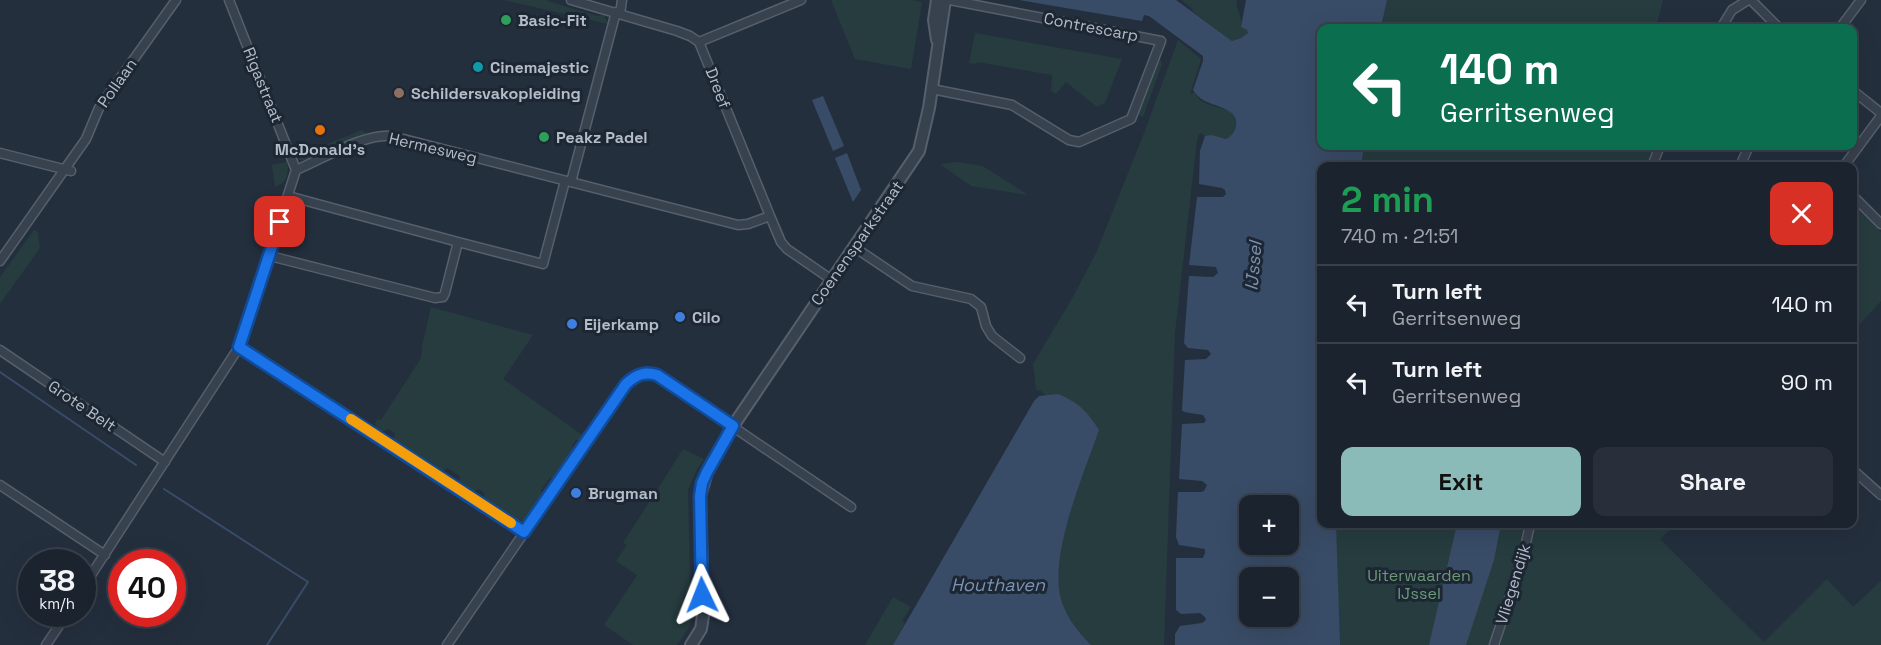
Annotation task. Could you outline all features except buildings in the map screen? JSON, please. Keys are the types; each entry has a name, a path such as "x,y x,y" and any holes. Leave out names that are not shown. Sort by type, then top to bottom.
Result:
{"street":[{"name":"Pollaan","path":"0,261 68,171 86,139 99,108 176,0"},
{"name":"Rigastraat","path":"229,0 296,171"},
{"path":"571,0 677,31 699,42 786,3 801,0"},
{"path":"288,196 543,264 622,0"},
{"name":"Coenensparkstraat","path":"937,0 934,20 938,43"},
{"name":"Coenensparkstraat","path":"692,645 701,629 703,616 700,503 702,483 733,426 919,151 936,90 938,43 945,0"},
{"name":"Contrescarp","path":"936,90 1005,102 1069,140 1078,142 1131,118 1161,40 950,0"},
{"path":"1723,24 1732,10 1749,0 1775,24"},
{"path":"1843,24 1861,0"},
{"name":"Dreef","path":"699,42 770,216"},
{"path":"1857,94 1881,115 1857,142"},
{"name":"Hermesweg","path":"296,171 354,145 383,135 738,225 770,216"},
{"path":"0,153 68,171"},
{"path":"96,568 239,347 296,171"},
{"path":"1857,200 1881,224"},
{"path":"770,216 781,242 787,249 832,280"},
{"path":"270,256 439,299 446,293 458,242"},
{"path":"854,248 912,286 971,299 981,307 986,326 992,336 1020,358"},
{"path":"239,347 524,532"},
{"name":"Grote Belt","path":"0,350 165,462"},
{"path":"447,645 626,384 635,376 645,373 657,375 851,507"},
{"path":"1857,473 1881,495"},
{"path":"0,486 105,555"},
{"name":"Vliegendijk","path":"1494,645 1523,558 1529,528"},
{"path":"46,645 58,627"}],"green space":[{"path":"504,0 545,0 597,16 604,15 608,24"},
{"path":"831,0 922,2 911,69 855,59"},
{"path":"1181,0 1237,0 1241,27 1248,33 1232,41"},
{"path":"1387,0 1663,0 1657,24 1383,24"},
{"path":"975,33 1122,59 1105,103 1097,107 1066,82 1056,94 1051,91 1052,75 977,62 976,64 969,63"},
{"path":"1178,40 1201,59 1190,94 1194,93 1205,103 1229,111 1236,119 1236,126 1229,139 1205,136 1201,133 1197,140 1175,333 1164,645 1091,645 1076,628 1065,609 1060,595 1058,577 1064,534 1070,512 1099,430 1058,394 1047,396 1036,390 1033,364 1096,253"},
{"path":"1159,57 1162,64 1143,117 1136,114"},
{"path":"362,130 365,132 364,136 306,161 299,160 293,150 295,146 301,152 308,152"},
{"path":"1362,150 1655,150 1651,162 1361,162"},
{"path":"287,162 286,178 275,187 272,165"},
{"path":"958,162 983,166 1028,195 971,186 940,164"},
{"path":"1857,209 1881,232 1881,301 1857,328"},
{"path":"267,211 274,218 270,233 254,230"},
{"path":"34,230 38,232 40,248 0,304 0,277"},
{"path":"431,307 533,335 503,379 581,434 587,429 588,432 582,441 576,440 572,446 575,451 557,477 550,478 541,490 543,498 534,512 524,521 506,515 484,500 484,493 479,489 472,492 461,485 460,476 447,468 438,471 395,443 395,433 388,429 382,432 376,429 375,423 378,419 381,420 421,358"},
{"path":"683,449 704,459 688,490 691,620 677,645 633,645 604,625 637,575 616,561 627,545 623,543"},
{"name":"Uiterwaarden IJssel","path":"1336,528 1523,528 1512,579 1492,645 1323,645 1324,556 1336,534"},
{"path":"1534,528 1672,528 1660,539 1764,642 1827,579 1853,607 1881,581 1881,645 1500,645"},
{"path":"893,597 911,607 902,621 905,623 893,645 865,645"}],"water":[{"name":"IJssel","path":"1019,0 1176,0 1232,41 1248,33 1241,27 1246,0 1387,0 1382,24 1317,24 1317,150 1363,150 1362,162 1317,162 1317,528 1336,528 1340,645 1175,645 1175,634 1180,626 1202,623 1206,620 1200,613 1181,614 1176,610 1176,558 1203,558 1205,553 1205,549 1179,545 1176,537 1178,492 1201,492 1207,485 1202,481 1179,479 1182,424 1204,423 1206,420 1203,415 1182,410 1185,360 1206,359 1211,354 1208,350 1188,348 1184,343 1189,276 1213,277 1218,273 1216,267 1189,265 1197,197 1223,197 1226,194 1222,188 1199,184 1200,151 1205,136 1211,135 1226,139 1235,131 1236,123 1230,112 1205,101 1193,90 1203,56 1149,16 1144,15 1142,21"},
{"path":"823,96 844,146 833,151 812,100"},
{"path":"847,153 861,190 853,202 835,158"},
{"name":"Houthaven","path":"1058,394 1082,408 1099,430 1070,512 1064,534 1058,577 1060,595 1065,609 1076,628 1091,645 893,645 1034,401 1039,396"},
{"path":"1456,528 1500,528 1494,560 1466,645 1429,645"}],"waterway":[{"path":"0,372 136,465"},
{"path":"164,489 308,582 267,645"}],"slow traffic":[{"path":"351,419 511,523"}],"place":[{"name":"Basic-Fit","path":"506,20"},
{"name":"Cinemajestic","path":"478,67"},
{"name":"Schildersvakopleiding","path":"399,93"},
{"name":"McDonald's","path":"320,130"},
{"name":"Peakz Padel","path":"544,137"},
{"name":"Cilo","path":"680,317"},
{"name":"Eijerkamp","path":"572,324"},
{"name":"Brugman","path":"576,493"}],"route":[{"path":"280,222 239,347 524,532 626,384 635,376 645,373 657,375 733,426 702,483 700,496 702,595"}]}
